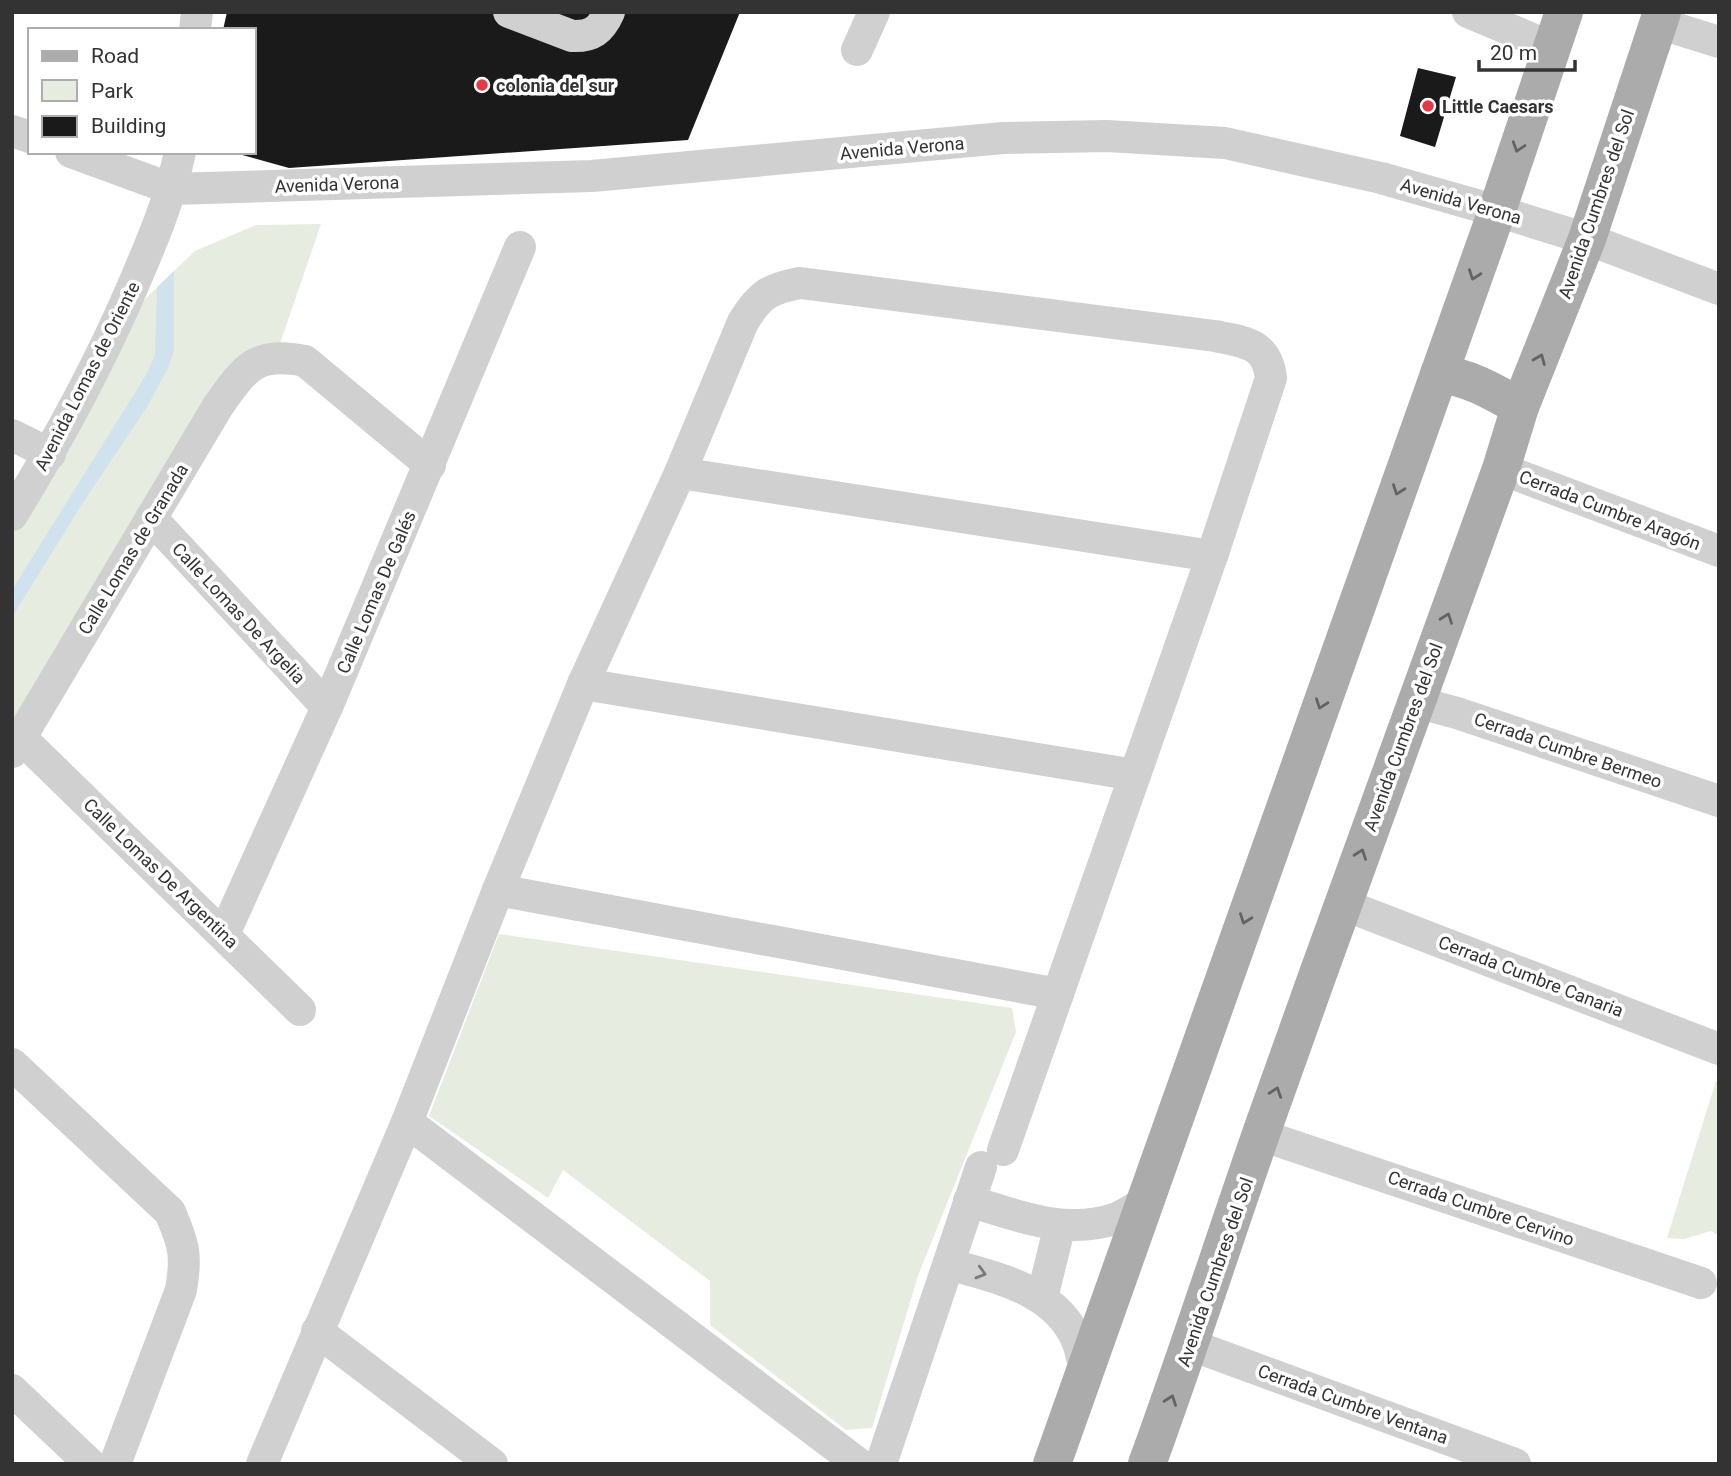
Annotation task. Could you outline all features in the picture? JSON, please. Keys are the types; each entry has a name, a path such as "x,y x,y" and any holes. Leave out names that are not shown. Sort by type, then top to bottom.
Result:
{"main road":[{"name":"Avenida Cumbres del Sol","path":"1147,1464 1191,1345 1342,904 1501,469 1520,407 1587,239 1660,18"},
{"path":"1052,1464 1497,211 1558,30"},
{"path":"1439,374 1476,383 1520,407"}],"street":[{"path":"509,12 572,36 600,23"},
{"path":"857,50 874,12"},
{"path":"1468,12 1558,30"},
{"path":"1660,18 1719,42"},
{"name":"Avenida Verona","path":"76,154 172,189 592,176 1003,138 1107,136 1225,142 1381,178 1497,211 1587,239 1719,289"},
{"name":"Avenida Lomas de Oriente","path":"12,515 50,454 111,336 172,189 180,154"},
{"name":"Calle Lomas De Galés","path":"224,934 327,707 520,247"},
{"path":"262,1464 407,1122 583,684 680,473 743,322 754,304 774,288 800,282 1246,342 1264,354 1270,366 1271,379 1212,556 1058,994 992,1159 970,1201 881,1464"},
{"name":"Calle Lomas de Granada","path":"16,745 218,406 243,372 267,359 283,357 305,361 430,465"},
{"path":"12,435 50,454"},
{"name":"Cerrada Cumbre Aragón","path":"1501,469 1719,551"},
{"path":"680,473 1212,556"},
{"name":"Calle Lomas De Argelia","path":"151,519 327,707"},
{"path":"583,684 1135,775"},
{"name":"Cerrada Cumbre Bermeo","path":"1416,702 1457,713 1719,801"},
{"name":"Calle Lomas De Argentina","path":"16,745 224,934 300,1010"},
{"path":"498,890 1058,994"},
{"name":"Cerrada Cumbre Canaria","path":"1342,904 1719,1048"},
{"path":"12,1064 170,1212 182,1239 186,1261 181,1290 115,1464"},
{"path":"407,1122 859,1464"},
{"name":"Cerrada Cumbre Cervino","path":"1261,1135 1701,1283"},
{"path":"970,1201 1030,1220 1060,1225 1100,1223 1119,1217 1145,1202"},
{"path":"1042,1298 1060,1225"},
{"path":"949,1264 1013,1283 1042,1298 1063,1317 1078,1342 1085,1369"},
{"path":"317,1331 492,1464"},
{"name":"Cerrada Cumbre Ventana","path":"1191,1345 1515,1464"},
{"path":"12,1391 90,1464"}],"green space":[{"path":"321,224 275,358 243,372 12,752 12,515 111,336 195,251 256,225"},
{"path":"499,934 1012,1008 1016,1032 919,1273 872,1428 846,1430 710,1325 710,1281 563,1170 548,1198 429,1116"},
{"path":"1716,1081 1719,1082 1719,1236 1711,1231 1684,1239 1667,1238"}],"water":[{"path":"174,271 174,350 169,366 147,407 84,501 12,617 12,590 146,375 155,355 157,287"}],"building":[{"name":"colonia del sur","path":"227,12 740,12 688,140 289,168 239,154 256,154 256,28 223,28"},
{"name":"Little Caesars","path":"1418,68 1456,77 1435,147 1400,136"}],"place":[{"name":"colonia del sur","path":"482,85"},
{"name":"Little Caesars","path":"1428,106"}]}
